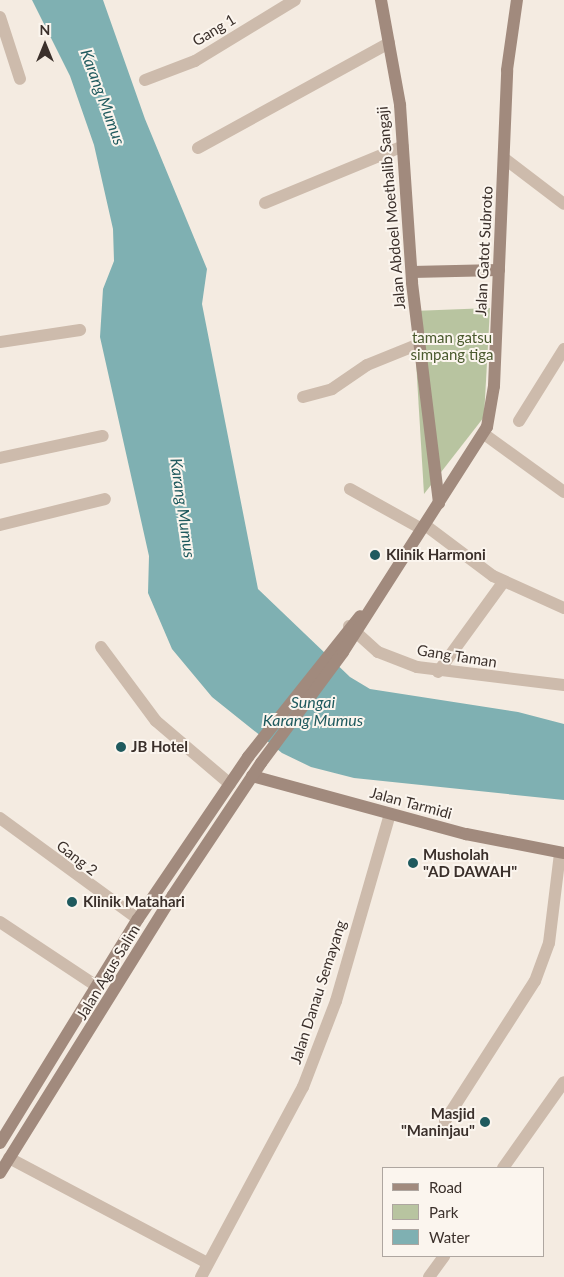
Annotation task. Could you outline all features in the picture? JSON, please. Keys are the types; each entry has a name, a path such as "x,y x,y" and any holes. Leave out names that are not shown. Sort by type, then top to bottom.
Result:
{"street":[{"name":"Gang 1","path":"145,80 195,61 295,0"},
{"name":"Jalan Abdoel Moethalib Sangaji","path":"381,0 389,43 403,146 419,344 439,503"},
{"name":"Jalan Gatot Subroto","path":"341,644 370,607 484,434 494,386 505,159 507,70 517,0"},
{"path":"0,17 20,79"},
{"path":"198,148 389,43"},
{"path":"265,204 403,146"},
{"path":"505,159 564,204"},
{"path":"412,272 500,270"},
{"path":"0,342 80,330"},
{"path":"303,397 332,389 367,365 419,344"},
{"path":"520,421 564,349"},
{"path":"484,434 564,492"},
{"path":"0,458 102,436"},
{"path":"350,489 423,527 504,581 564,608"},
{"path":"0,525 105,499"},
{"path":"438,672 504,581"},
{"name":"Gang Taman","path":"352,628 378,652 438,672 564,685"},
{"name":"Jalan Agus Salim","path":"0,1143 95,985 230,784 248,758 341,644"},
{"name":"Jalan Agus Salim","path":"0,1173 204,848 341,644"},
{"path":"101,647 156,721 230,784"},
{"name":"Jalan Tarmidi","path":"252,776 390,814 562,853"},
{"name":"Jalan Danau Semayang","path":"201,1277 307,1079 336,1001 390,814"},
{"name":"Gang 2","path":"0,818 138,919"},
{"path":"192,840 204,848"},
{"path":"445,1121 535,981 549,943 562,853"},
{"path":"0,922 112,997"},
{"path":"504,1167 564,1082"},
{"path":"9,1158 207,1263"},
{"path":"429,1277 443,1257"}],"green space":[{"name":"taman gatsu simpang tiga","path":"490,308 484,417 424,494 413,311"}],"water":[{"path":"32,0 103,0 145,119 207,269 202,304 258,589 350,677 370,689 518,712 564,724 564,800 354,778 311,767 282,753 212,697 172,649 148,593 149,556 100,337 103,289 114,261 113,229 94,145 70,76"}],"place":[{"name":"Klinik Harmoni","path":"375,555"},
{"name":"JB Hotel","path":"121,747"},
{"name":"Musholah \"AD DAWAH\"","path":"413,863"},
{"name":"Klinik Matahari","path":"72,902"},
{"name":"Masjid \"Maninjau\"","path":"485,1122"}],"water label":[{"name":"Karang Mumus","path":"103,97"},
{"name":"Karang Mumus","path":"183,508"},
{"name":"Sungai Karang Mumus","path":"313,711"}]}
